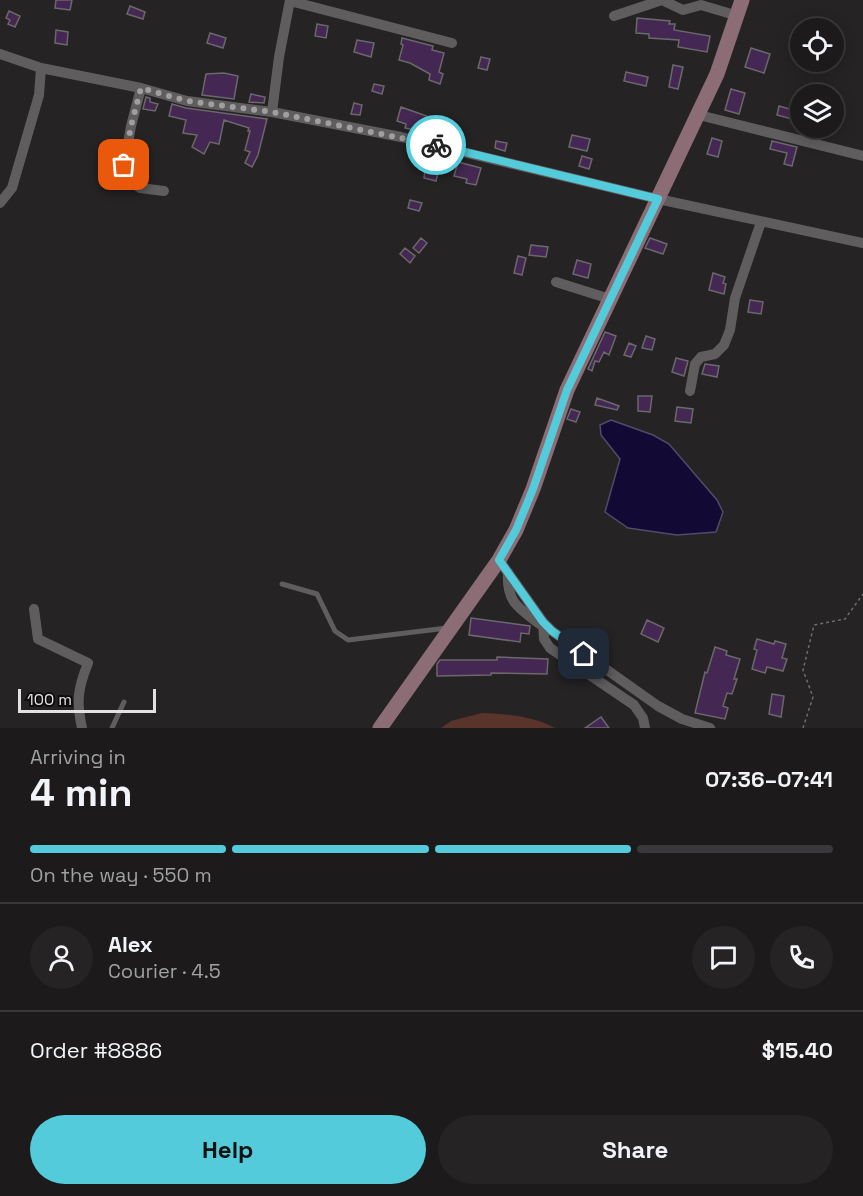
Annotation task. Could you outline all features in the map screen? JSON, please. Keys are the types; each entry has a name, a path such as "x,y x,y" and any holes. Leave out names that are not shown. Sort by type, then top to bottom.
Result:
{"street":[{"path":"272,112 279,57 290,0 452,43"},
{"path":"614,16 662,0 683,10 700,5 738,16"},
{"path":"380,728 451,628 503,566 533,489 567,390 699,115 717,74 742,0"},
{"path":"0,54 41,68 141,88 187,101 272,112 401,137 658,199 863,243"},
{"path":"0,203 12,188 39,95 41,68"},
{"path":"141,88 124,165 132,182 140,188 164,191"},
{"path":"699,115 863,156"},
{"path":"690,391 695,364 700,357 715,354 724,345 730,330 735,298 761,222"},
{"path":"556,282 610,299"},
{"path":"503,566 546,626 658,706 682,719 710,728"},
{"path":"34,609 38,639 88,663 80,682 77,706 82,728"},
{"path":"546,626 544,639 550,648 634,705 643,718 645,728"}],"lane":[{"path":"282,584 317,594 335,631 348,639 451,628"},
{"path":"112,728 124,702"}],"path":[{"path":"803,728 813,698 803,670 814,625 845,619 863,594"}],"shaded area":[{"path":"611,420 653,435 669,444 717,500 723,512 716,532 677,535 628,528 605,512 620,459 601,435 600,425"},
{"path":"482,713 528,718 555,728 441,728 451,721"}],"building":[{"path":"56,0 72,0 70,10 55,8"},
{"path":"130,6 145,12 143,19 127,14"},
{"path":"9,11 20,16 15,27 8,24 10,20 6,18"},
{"path":"637,18 670,21 669,24 675,24 674,30 710,36 707,52 678,47 679,40 649,38 649,34 636,33"},
{"path":"317,24 328,26 326,38 315,36"},
{"path":"56,30 68,32 67,45 55,43"},
{"path":"210,33 226,38 223,48 207,43"},
{"path":"402,38 433,46 432,50 444,53 439,72 443,74 440,84 429,80 430,74 399,60 403,45 401,44"},
{"path":"357,40 374,43 371,57 354,52"},
{"path":"751,48 770,54 764,73 745,67"},
{"path":"481,57 490,59 487,70 478,68"},
{"path":"673,65 683,67 678,89 669,87"},
{"path":"626,72 648,77 646,86 624,81"},
{"path":"224,73 238,76 234,99 202,95 206,74"},
{"path":"374,84 384,86 382,94 372,91"},
{"path":"731,89 745,93 739,114 725,110"},
{"path":"251,94 265,97 264,103 249,102"},
{"path":"146,97 150,98 150,102 158,104 155,111 143,109"},
{"path":"354,103 362,105 360,115 351,114"},
{"path":"172,104 267,119 258,155 252,167 245,163 250,152 245,150 249,128 224,120 219,144 210,142 204,154 192,147 197,135 183,133 186,120 169,116"},
{"path":"779,106 790,109 790,118 777,115"},
{"path":"401,107 435,119 431,134 405,128 406,124 397,121"},
{"path":"572,135 590,139 587,151 569,147"},
{"path":"712,138 722,141 718,157 707,154"},
{"path":"496,141 507,143 505,151 495,148"},
{"path":"772,141 797,147 792,166 784,164 787,153 770,149"},
{"path":"582,156 592,159 589,169 579,166"},
{"path":"458,162 481,168 476,185 466,183 467,179 454,176"},
{"path":"425,170 438,173 436,181 424,178"},
{"path":"410,200 422,203 419,211 408,208"},
{"path":"421,238 427,243 419,253 413,248"},
{"path":"650,238 667,244 663,254 645,248"},
{"path":"531,245 548,247 546,257 529,255"},
{"path":"405,248 415,256 410,263 400,254"},
{"path":"518,256 526,258 522,275 514,273"},
{"path":"577,260 591,264 588,278 573,274"},
{"path":"713,273 725,277 724,294 709,290"},
{"path":"750,300 763,302 761,314 748,312"},
{"path":"605,332 616,336 609,355 604,352 599,362 595,361 592,371 588,369"},
{"path":"646,336 655,339 652,350 642,348"},
{"path":"629,343 636,346 631,357 624,355"},
{"path":"676,358 688,361 684,376 672,372"},
{"path":"705,364 719,366 717,377 702,374"},
{"path":"638,396 652,396 650,412 638,411"},
{"path":"597,398 619,406 617,410 595,405"},
{"path":"677,407 693,409 691,423 675,421"},
{"path":"571,409 580,412 576,422 567,419"},
{"path":"471,618 530,626 529,634 521,633 520,642 469,635"},
{"path":"647,620 664,628 658,642 641,634"},
{"path":"757,639 774,644 775,641 786,644 782,658 787,659 783,671 767,667 765,673 752,669 757,650 754,649"},
{"path":"715,647 727,651 726,655 740,659 732,694 727,693 723,706 728,708 725,719 695,713 705,672 707,673"},
{"path":"497,657 548,659 547,674 491,673 491,675 437,676 437,664 440,660 497,660"},
{"path":"772,694 784,696 781,717 769,714"},
{"path":"601,717 609,728 585,728"}],"way so far":[{"path":"124,165 141,88 187,101 272,112 436,145"}],"route":[{"path":"436,145 658,199 567,390 533,489 516,530 499,560 543,622 584,654"}]}
